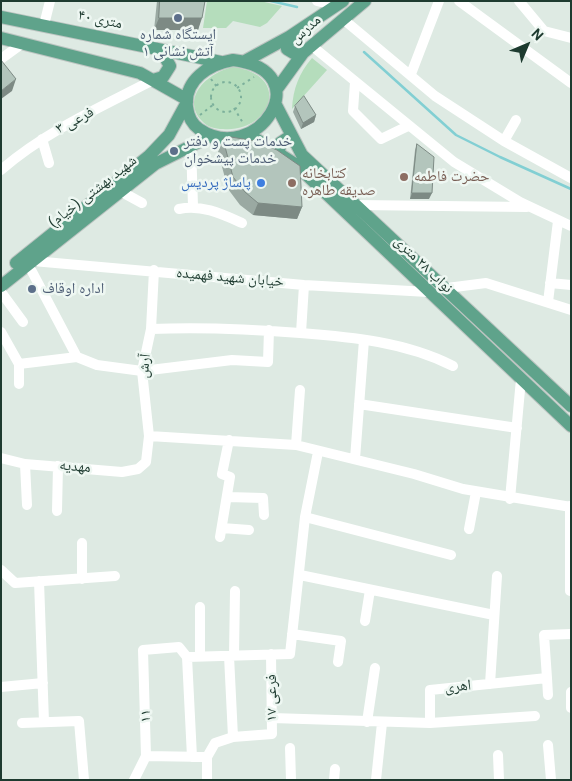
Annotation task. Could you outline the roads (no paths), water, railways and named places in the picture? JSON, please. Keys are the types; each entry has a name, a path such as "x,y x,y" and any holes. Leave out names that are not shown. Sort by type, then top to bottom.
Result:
{"main road":[{"name":"مدرس","path":"277,89 307,50 365,1"},
{"name":"مدرس","path":"245,61 289,37 339,4"},
{"name":"۴۰ متری","path":"1,17 221,62"},
{"path":"289,37 287,49 297,55 307,50"},
{"path":"1,38 140,73 186,100 188,115 192,121 198,128 211,136 236,137 248,134 269,119 276,105 277,89 270,74 264,70 245,61 221,62"},
{"path":"153,80 163,77 170,66 161,50"},
{"name":"شهید بهشتی (خیام)","path":"1,275 148,156 169,135 192,84 209,66 221,62"},
{"name":"نواب ۲۸ متری","path":"276,105 302,155 447,288 571,406"},
{"name":"نواب ۲۸ متری","path":"248,134 295,164 571,426"},
{"name":"شهید بهشتی (خیام)","path":"1,286 154,164 211,136"},
{"path":"279,154 278,146 282,140 293,138"}],"street":[{"path":"44,25 50,1"},
{"path":"317,1 339,4"},
{"path":"411,74 440,1"},
{"path":"459,1 571,83"},
{"path":"518,1 544,31 571,38"},
{"path":"343,19 435,96 504,141 571,178"},
{"path":"1,59 23,43"},
{"path":"307,50 355,82 454,162 531,207 571,226"},
{"name":"فرعی ۳","path":"1,170 24,150 42,139 153,80"},
{"path":"355,82 353,111 381,138 408,126"},
{"path":"504,141 516,120"},
{"path":"42,139 49,163"},
{"path":"191,145 192,206"},
{"path":"120,192 142,203"},
{"path":"356,205 531,207"},
{"path":"178,209 192,206 224,214 242,223"},
{"path":"548,302 558,221"},
{"path":"54,244 56,257 65,263"},
{"path":"31,262 77,357"},
{"name":"خیابان شهید فهمیده","path":"31,262 154,270 304,285 428,292"},
{"name":"آرش","path":"146,462 149,436 142,371 151,329 154,270"},
{"path":"447,288 486,282 571,310"},
{"path":"550,282 571,285"},
{"path":"301,333 304,285"},
{"path":"1,292 23,322"},
{"path":"151,329 204,326 269,330 364,340 405,346 430,355 452,366"},
{"path":"19,364 77,357 97,365 142,371 232,360 268,362 269,330"},
{"path":"1,332 19,364 19,384"},
{"path":"355,460 364,340"},
{"path":"510,499 522,379"},
{"path":"296,445 300,390"},
{"path":"359,404 517,428"},
{"path":"149,436 296,445 476,492 510,499 570,506 570,591"},
{"path":"229,440 222,474 230,477 221,533 249,530"},
{"path":"192,757 187,657 290,654 305,517 318,452"},
{"name":"مهدیه","path":"1,458 24,464 122,472 138,469 146,462"},
{"path":"24,464 27,505"},
{"path":"57,511 58,466"},
{"path":"469,529 476,492"},
{"path":"228,497 263,498 264,515"},
{"path":"305,517 451,555"},
{"path":"82,543 82,579"},
{"path":"1,570 15,583 115,576"},
{"path":"300,575 494,615"},
{"path":"490,684 496,576"},
{"path":"39,581 44,722"},
{"path":"234,737 231,656 235,590"},
{"path":"365,621 370,590"},
{"path":"200,607 200,656"},
{"path":"292,634 341,641 338,662"},
{"path":"548,695 544,636 571,634"},
{"name":"۱۱","path":"134,780 146,756 143,650 179,647 187,657"},
{"name":"فرعی ۱۷","path":"208,757 214,743 234,737 272,734 272,654"},
{"path":"367,722 375,668"},
{"name":"اهری","path":"430,723 430,690 547,678"},
{"path":"1,687 44,683"},
{"path":"571,692 571,708"},
{"path":"272,718 382,723 430,723 534,716"},
{"path":"22,723 79,722 84,780"},
{"path":"376,780 382,723"},
{"path":"548,745 551,780"},
{"path":"290,748 291,780"},
{"path":"498,755 499,780"},
{"path":"146,756 208,757 207,780"}],"waterway":[{"path":"271,1 297,7"},
{"path":"364,52 456,135 571,189"}],"place":[{"name":"ایستگاه شماره ۱ آتش نشانی","path":"178,18"},
{"name":"خدمات پست و دفتر خدمات پیشخوان","path":"174,151"},
{"name":"حضرت فاطمه","path":"404,177"},
{"name":"پاساژ پردیس","path":"261,183"},
{"name":"کتابخانه صدیقه طاهره","path":"292,183"},
{"name":"اداره اوقاف","path":"32,289"}]}
